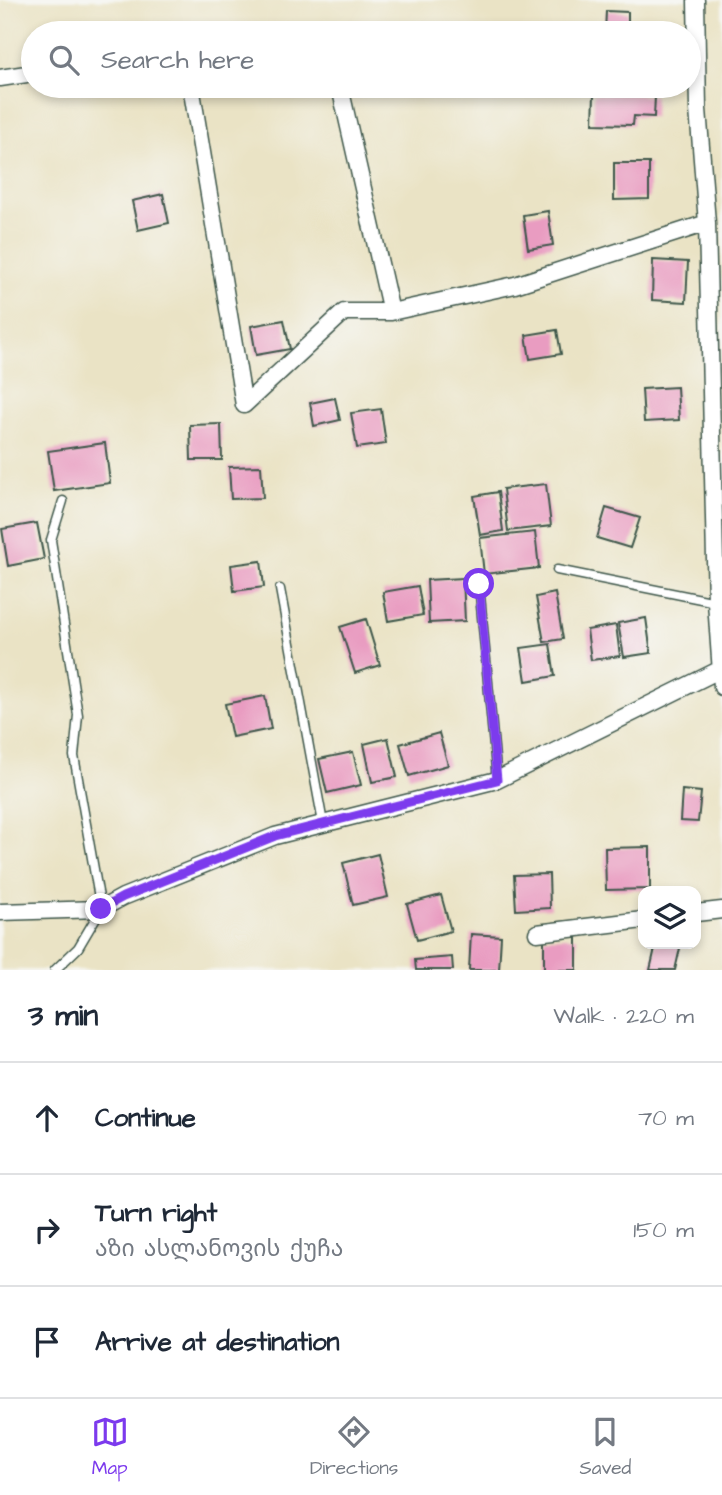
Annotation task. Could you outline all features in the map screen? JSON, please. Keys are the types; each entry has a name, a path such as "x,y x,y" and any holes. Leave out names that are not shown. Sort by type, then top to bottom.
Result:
{"street":[{"path":"696,0 696,21"},
{"path":"0,78 21,75"},
{"path":"193,98 244,405 344,312 391,312 515,285 707,223"},
{"path":"342,98 391,312"},
{"path":"698,98 707,223 716,602 722,687"},
{"path":"0,912 101,909 123,897 275,836 497,780 721,669"},
{"path":"701,912 722,910"},
{"path":"537,933 638,921"}],"lane":[{"path":"55,970 78,948 101,909 74,756 78,715 51,540 63,501"},
{"path":"557,570 716,602"},
{"path":"479,584 497,780"},
{"path":"280,589 323,823"}],"building":[{"path":"606,11 628,12 628,21 606,21"},
{"path":"594,98 655,98 654,117 634,116 633,125 593,124"},
{"path":"614,163 649,163 649,199 614,200"},
{"path":"163,194 169,223 138,230 132,201"},
{"path":"548,211 553,245 528,249 523,215"},
{"path":"653,260 688,262 686,302 652,300"},
{"path":"284,320 290,349 256,355 251,326"},
{"path":"557,330 561,354 530,359 526,335"},
{"path":"677,387 679,420 644,422 642,389"},
{"path":"335,398 340,420 314,426 310,403"},
{"path":"381,409 386,444 357,448 351,413"},
{"path":"221,424 222,460 191,460 190,425"},
{"path":"105,443 110,483 54,491 48,451"},
{"path":"261,466 263,498 231,499 229,467"},
{"path":"546,484 551,526 508,531 503,489"},
{"path":"498,492 503,531 480,535 474,496"},
{"path":"606,508 640,518 630,548 597,538"},
{"path":"37,523 44,559 8,566 2,529"},
{"path":"535,532 539,568 484,574 480,538"},
{"path":"261,561 264,587 234,591 231,565"},
{"path":"463,578 465,621 429,623 427,580"},
{"path":"418,586 423,615 388,621 383,592"},
{"path":"555,593 563,639 544,642 536,597"},
{"path":"646,618 651,653 624,657 618,623"},
{"path":"366,619 380,665 355,673 340,627"},
{"path":"616,625 620,656 591,660 587,630"},
{"path":"550,644 555,676 526,681 521,648"},
{"path":"265,696 271,729 232,737 225,704"},
{"path":"439,733 448,765 409,776 400,744"},
{"path":"388,738 397,777 372,782 364,744"},
{"path":"353,752 361,785 327,793 319,759"},
{"path":"682,790 701,792 698,822 680,821"},
{"path":"650,847 650,886 638,886 638,889 606,890 605,848"},
{"path":"378,854 388,897 353,905 343,863"},
{"path":"549,874 550,908 516,910 514,875"},
{"path":"441,895 451,931 417,940 407,904"},
{"path":"471,934 501,936 499,970 469,970"},
{"path":"544,937 577,937 577,970 544,970"},
{"path":"655,949 680,949 675,970 650,970"},
{"path":"452,957 453,970 416,970 415,960"}],"route":[{"path":"101,909 123,897 275,836 497,780 479,584"}]}
